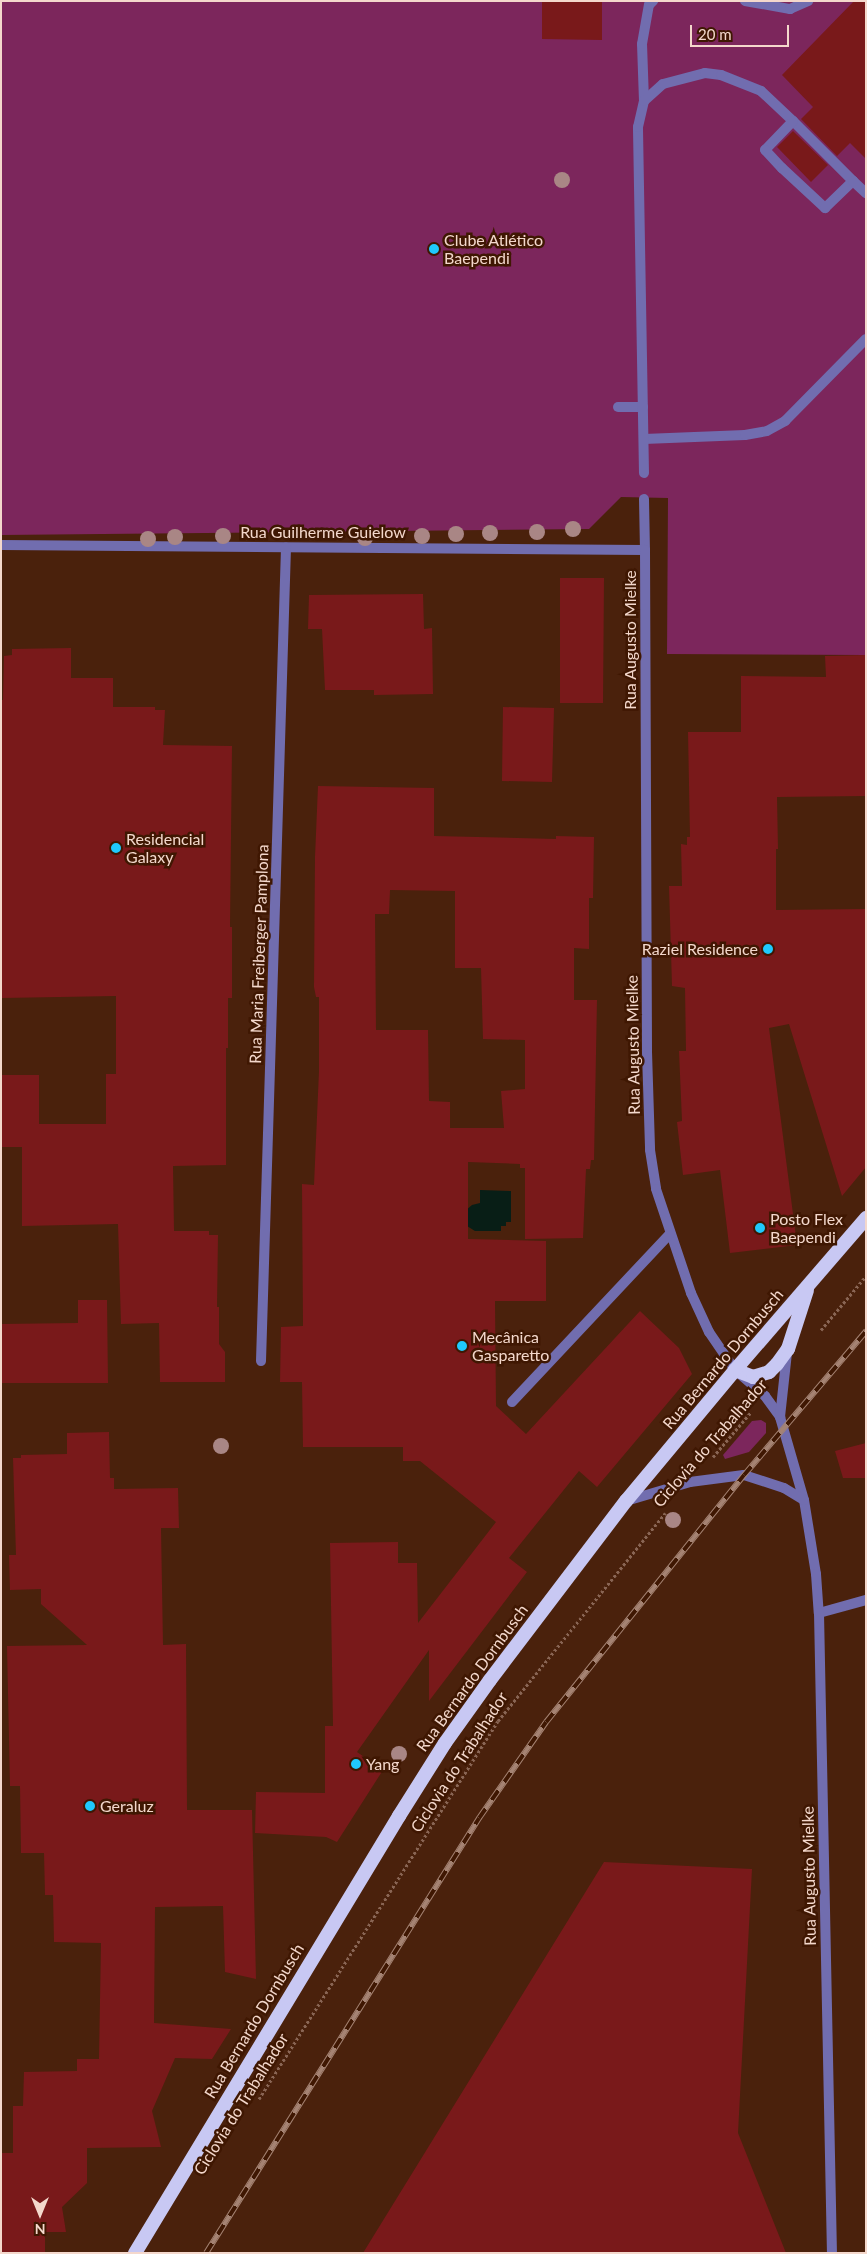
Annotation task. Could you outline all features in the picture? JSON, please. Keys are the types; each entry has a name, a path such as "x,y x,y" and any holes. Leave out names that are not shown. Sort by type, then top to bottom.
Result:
{"highway":[{"name":"Rua Bernardo Dornbusch","path":"135,2253 445,1743 490,1680 626,1501 734,1370 866,1218"},
{"path":"734,1370 753,1377 762,1376 777,1364 788,1349 809,1285"}],"street":[{"path":"644,474 638,127 644,101 642,44 648,5 652,1"},
{"path":"745,1 790,9 808,1"},
{"path":"644,101 663,84 705,73 721,75 761,91 866,193"},
{"path":"792,121 764,150 782,168 825,208 854,181"},
{"path":"644,439 745,435 767,431 785,421 866,339"},
{"path":"618,407 643,407"},
{"name":"Rua Augusto Mielke","path":"644,499 649,1125 656,1189 691,1293 709,1332 734,1370 766,1396 780,1416 804,1500 812,1538 819,1613 832,2253"},
{"name":"Rua Guilherme Guielow","path":"1,545 645,550"},
{"name":"Rua Maria Freiberger Pamplona","path":"261,1361 286,547"},
{"path":"512,1402 670,1234"},
{"path":"780,1416 788,1349"},
{"path":"626,1501 690,1482 744,1475 784,1488 804,1500"},
{"path":"819,1613 866,1600"}],"path":[{"path":"818,1334 866,1276"},
{"name":"Ciclovia do Trabalhador","path":"258,2101 498,1721 690,1482 766,1396"}],"shaded area":[{"name":"Clube Atlético Baependi","path":"1,1 866,1 866,655 667,654 668,498 621,497 589,529 1,535"},
{"path":"480,1190 511,1191 511,1222 506,1222 506,1226 501,1226 501,1231 475,1231 467,1226 465,1211 472,1205 480,1203"},
{"path":"761,1420 766,1423 766,1433 749,1452 725,1459 723,1455 752,1421"}],"building":[{"path":"542,1 602,1 602,40 542,39"},
{"path":"854,1 866,1 866,159 850,143 837,156 801,119 813,107 782,75"},
{"path":"793,131 828,165 811,182 777,147"},
{"path":"560,578 604,578 603,703 560,703"},
{"path":"423,594 424,629 432,628 433,694 374,695 374,690 325,690 322,629 308,629 309,595"},
{"path":"71,648 71,678 113,678 113,707 155,707 155,710 165,710 163,745 232,746 230,927 232,927 232,998 228,998 228,1048 226,1048 226,1165 173,1166 174,1231 209,1231 209,1235 218,1235 217,1307 219,1307 219,1344 225,1352 225,1382 160,1382 159,1323 121,1324 118,1224 22,1226 22,1147 1,1147 1,1075 39,1075 39,1124 106,1124 106,1074 116,1074 116,996 2,998 1,700 3,700 4,656 12,655 12,649"},
{"path":"866,655 866,796 777,797 776,910 866,909 866,1167 842,1196 789,1024 769,1028 797,1245 730,1253 720,1170 683,1175 677,1122 682,1121 679,1051 686,1051 685,988 672,986 669,886 682,886 681,844 687,845 687,837 690,837 688,732 741,732 741,676 826,677 825,656"},
{"path":"503,707 554,708 552,782 502,781"},
{"path":"318,786 434,788 434,836 556,839 556,836 594,837 593,898 589,898 589,949 574,948 574,1000 597,1000 594,1160 591,1160 590,1169 586,1169 583,1238 525,1239 525,1168 520,1168 520,1164 468,1162 468,1239 546,1241 546,1301 495,1301 496,1406 526,1434 640,1311 679,1348 692,1374 597,1487 579,1471 509,1558 527,1572 429,1701 429,1650 357,1752 383,1770 337,1842 326,1837 255,1833 256,1792 325,1793 325,1726 333,1726 330,1543 398,1542 398,1563 417,1563 418,1623 496,1522 420,1461 403,1461 403,1447 303,1447 302,1382 280,1382 281,1327 303,1326 302,1184 314,1185 319,1071 319,997 316,997 314,987 315,857","holes":["390,890 455,891 455,968 481,968 483,1039 525,1040 525,1089 501,1091 504,1128 450,1128 450,1102 429,1101 428,1030 376,1030 375,914 389,914"]},
{"path":"78,1300 107,1300 108,1383 1,1383 1,1324 78,1323"},
{"path":"109,1432 110,1478 114,1478 114,1489 178,1488 179,1528 161,1528 163,1645 186,1644 187,1810 252,1810 256,1979 225,1972 223,1906 155,1907 154,2023 231,2029 212,2059 175,2058 152,2111 161,2147 87,2148 87,2183 62,2207 66,2232 45,2232 45,2253 1,2253 1,2153 13,2153 13,2106 23,2106 24,2072 77,2071 77,2059 99,2059 101,1943 54,1942 53,1895 45,1895 44,1853 21,1853 20,1786 10,1786 7,1646 87,1645 41,1604 41,1589 10,1590 9,1555 16,1555 13,1458 21,1458 21,1455 67,1454 67,1433"},
{"path":"866,1443 866,1478 843,1478 835,1451"},
{"path":"604,1862 752,1869 738,2133 786,2253 363,2253"}],"railway":[{"path":"206,2253 479,1818 546,1722 744,1475 866,1331"}],"place":[{"name":"Clube Atlético Baependi","path":"434,249"},
{"name":"Residencial Galaxy","path":"116,848"},
{"name":"Raziel Residence","path":"768,949"},
{"name":"Posto Flex Baependi","path":"760,1228"},
{"name":"Mecânica Gasparetto","path":"462,1346"},
{"name":"Yang","path":"356,1764"},
{"name":"Geraluz","path":"90,1806"}]}
